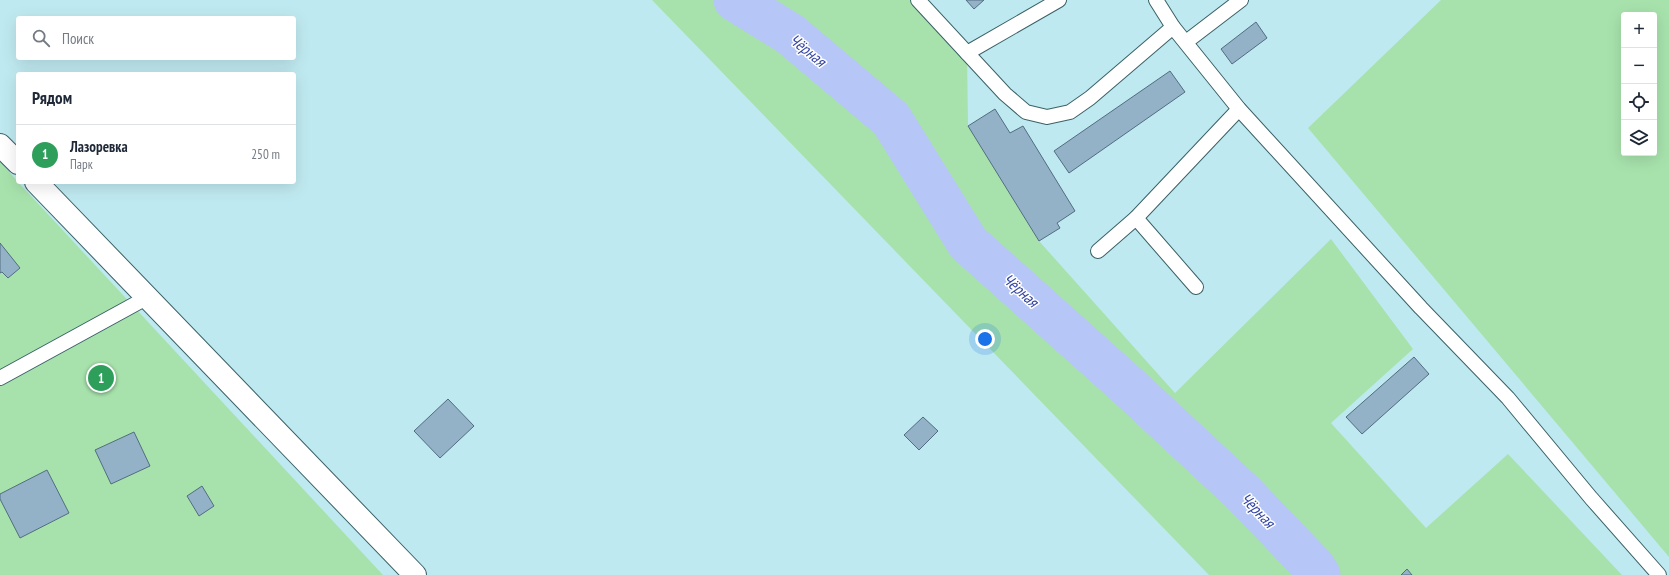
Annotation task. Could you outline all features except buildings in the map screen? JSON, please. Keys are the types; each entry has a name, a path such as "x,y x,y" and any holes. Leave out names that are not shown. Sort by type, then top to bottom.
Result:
{"street":[{"path":"0,145 16,161"},
{"path":"38,184 415,575"}],"lane":[{"path":"918,0 1005,94 1026,112 1047,117 1070,112 1090,98 1174,27"},
{"path":"968,53 1059,0"},
{"path":"1156,0 1174,27 1239,109 1421,308 1508,398 1591,498 1658,575"},
{"path":"1186,42 1241,0"},
{"path":"1098,251 1136,218 1239,109"},
{"path":"1136,218 1196,287"},
{"path":"0,378 148,297"}],"green space":[{"path":"652,0 918,0 967,53 968,126 1039,241 1175,393 1331,239 1413,349 1331,423 1426,528 1508,454 1622,575 1209,575"},
{"path":"1441,0 1669,0 1669,557 1308,128"},
{"path":"0,161 16,180 16,184 20,184 383,575 0,575"}],"waterway":[{"name":"Чёрная","path":"735,0 790,34 891,119 968,243 1129,387 1243,493 1314,567 1319,575"}],"place":[{"name":"Лазоревка","path":"101,378"}]}
